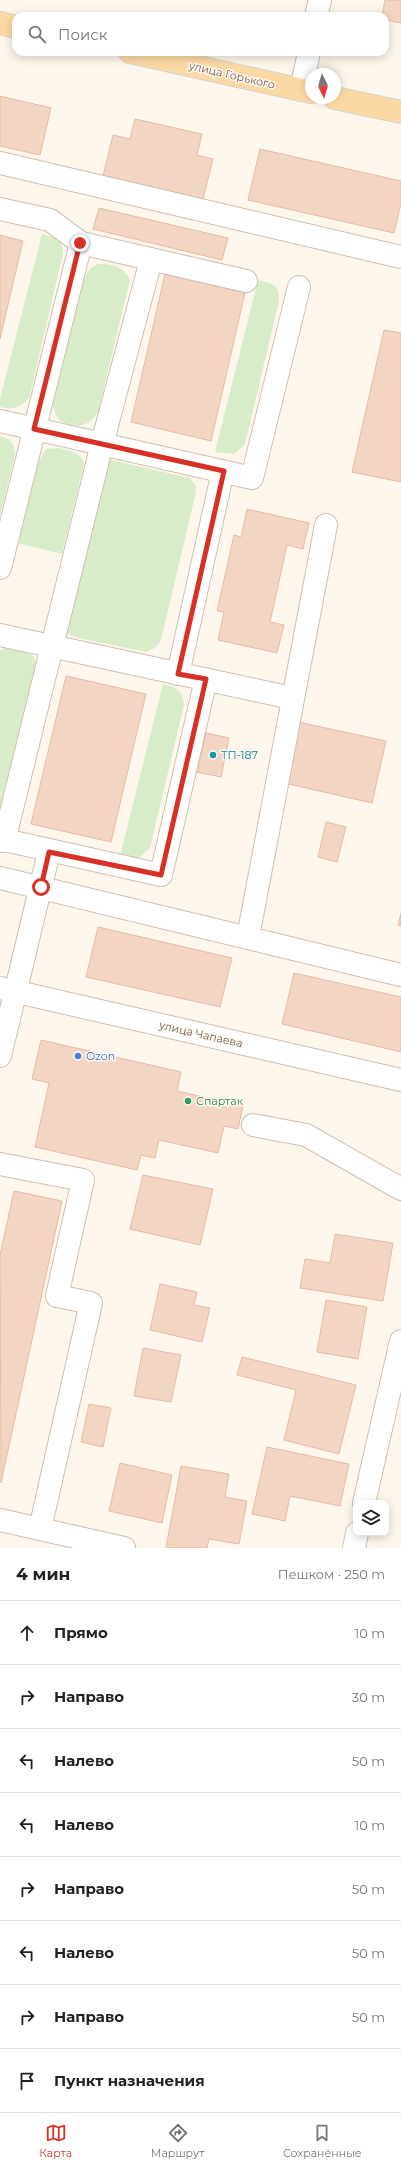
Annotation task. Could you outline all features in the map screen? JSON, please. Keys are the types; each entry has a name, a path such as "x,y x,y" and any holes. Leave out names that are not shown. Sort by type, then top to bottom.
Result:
{"main road":[{"path":"0,23 12,25"},
{"name":"улица Горького","path":"148,56 305,91"},
{"path":"341,99 401,112"}],"street":[{"path":"317,12 320,0"},
{"path":"307,68 308,56"},
{"path":"0,163 401,257"},
{"path":"0,209 50,220 80,243 246,281"},
{"path":"0,568 80,243"},
{"path":"151,260 102,444 2,840 49,852 161,875 206,679"},
{"path":"0,421 252,478 299,287"},
{"path":"178,674 224,471"},
{"path":"248,937 326,524"},
{"path":"0,635 292,698"},
{"path":"0,1056 7,990 41,887 49,852"},
{"path":"0,878 401,975"},
{"name":"улица Чапаева","path":"7,990 401,1080"},
{"path":"253,1125 306,1135 401,1188"},
{"path":"0,1164 83,1180 58,1296 91,1303 40,1529"},
{"path":"365,1500 400,1351"},
{"path":"0,1520 124,1548"},
{"path":"354,1548 356,1536"}],"green space":[{"path":"42,234 58,240 62,245 63,254 29,398 19,406 13,408 0,407 0,399"},
{"path":"98,264 113,265 121,269 130,280 98,412 90,421 85,424 75,426 69,425 58,419 52,404 84,278 91,268"},
{"path":"258,280 274,285 278,291 279,301 245,444 234,454 215,452"},
{"path":"0,436 12,442 15,455 0,516"},
{"path":"58,448 77,454 80,456 84,464 62,554 17,543 37,464 46,449"},
{"path":"111,460 190,478 196,486 196,492 161,640 156,647 146,652 79,638 70,635 65,630 103,461"},
{"path":"16,647 33,656 37,664 0,817 0,651 5,648"},
{"path":"163,684 176,688 181,693 184,705 150,848 138,859 120,856"}],"building":[{"path":"385,0 401,0 401,23 389,21 389,12 383,12"},
{"path":"0,96 51,108 40,155 0,146"},
{"path":"135,119 202,134 197,155 213,159 203,199 103,176 113,135 130,139"},
{"path":"260,149 401,181 401,203 394,233 248,200"},
{"path":"99,208 228,238 222,260 93,229"},
{"path":"0,235 23,241 0,339"},
{"path":"165,274 245,293 211,441 131,422"},
{"path":"384,330 401,333 401,482 352,472"},
{"path":"247,509 309,523 303,549 287,545 270,622 284,625 277,653 218,640 224,612 217,611 234,535 241,537"},
{"path":"66,676 146,694 111,842 31,824"},
{"path":"298,722 386,741 372,803 284,783"},
{"name":"ТП-187","path":"206,733 229,738 221,777 197,772"},
{"path":"326,822 346,827 337,862 318,857"},
{"path":"401,913 401,926 398,925"},
{"path":"98,927 232,958 220,1007 86,977"},
{"path":"294,973 401,997 401,1052 282,1024"},
{"path":"41,1040 181,1072 177,1091 243,1106 238,1129 224,1126 218,1153 159,1140 155,1158 141,1155 137,1170 35,1147 49,1083 32,1079"},
{"path":"143,1175 213,1189 200,1245 130,1229"},
{"path":"14,1191 62,1201 1,1483 0,1255"},
{"path":"335,1234 393,1243 383,1301 300,1288 305,1259 330,1263"},
{"path":"160,1284 197,1292 194,1305 210,1308 202,1342 150,1330"},
{"path":"326,1300 367,1307 358,1359 317,1352"},
{"path":"143,1348 181,1355 171,1402 134,1396"},
{"path":"242,1357 356,1385 339,1454 284,1440 296,1390 237,1375"},
{"path":"89,1404 111,1408 103,1447 81,1442"},
{"path":"267,1447 349,1464 340,1506 290,1496 285,1521 252,1514"},
{"path":"120,1463 172,1475 162,1523 109,1511"},
{"path":"181,1466 229,1474 225,1497 247,1501 239,1544 209,1539 207,1548 166,1548"}],"place":[{"name":"ТП-187","path":"213,755"},
{"name":"Ozon","path":"78,1056"},
{"name":"Спартак","path":"188,1101"}],"route":[{"path":"41,887 49,852 161,875 206,679 178,674 224,471 34,429 80,243"}]}
